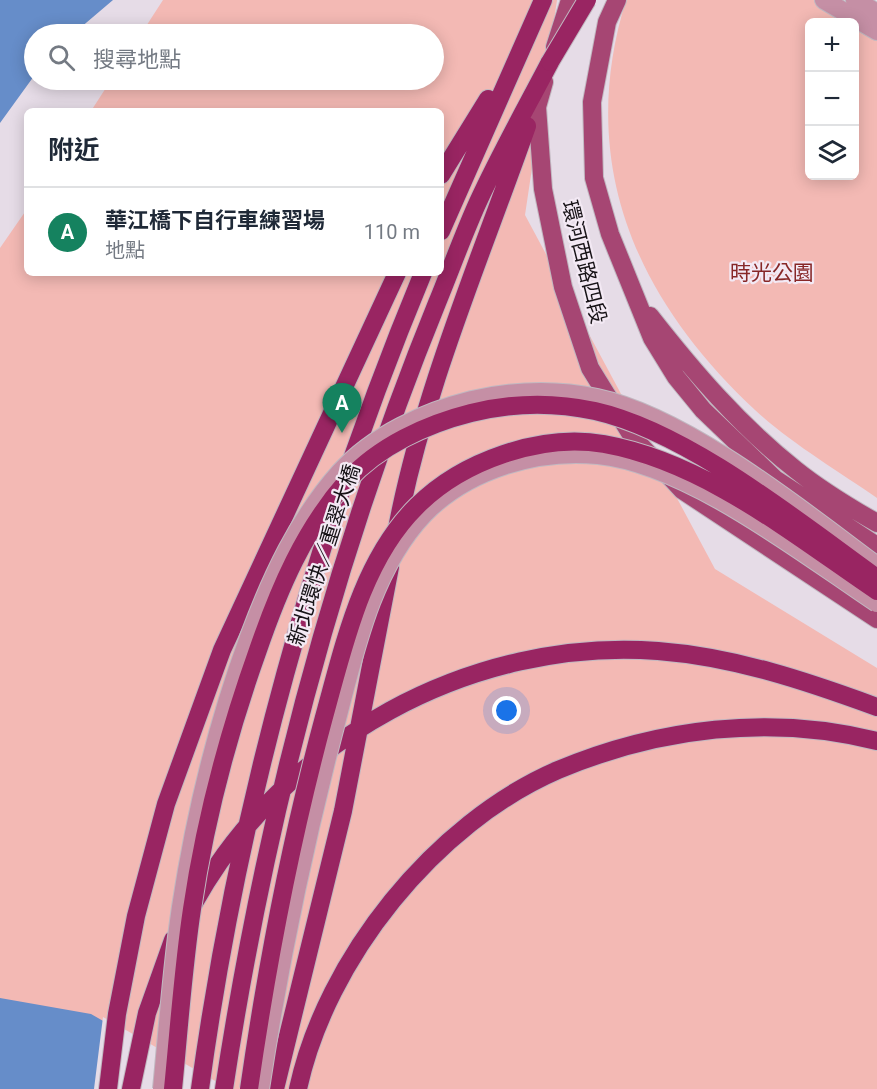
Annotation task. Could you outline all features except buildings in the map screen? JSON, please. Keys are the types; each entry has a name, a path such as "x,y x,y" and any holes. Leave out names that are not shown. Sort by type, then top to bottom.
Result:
{"highway":[{"path":"444,224 517,54 543,0"},
{"path":"275,1089 343,811 402,500 432,392 550,62 587,0"},
{"path":"444,170 517,54"},
{"name":"新北環快／重翠大橋","path":"224,1089 238,995 271,829 318,644 360,511 406,378 478,202 550,62"},
{"path":"108,1089 117,1014 136,916 166,804 222,650 396,276"},
{"name":"新北環快／重翠大橋","path":"200,1089 211,1006 260,770 310,591 348,469 387,359 422,276"},
{"path":"173,1089 192,909 214,797 242,694 280,588 308,533 349,479 397,441 448,419 496,407 548,404 595,411 637,424 681,446 732,476 877,578"},
{"path":"249,1089 259,1019 302,800 341,655 359,603 384,549 416,506 462,472 503,453 551,443 603,444 667,461 725,491 877,591"},
{"path":"131,1089 147,1013 174,939 206,880 243,829 303,769 366,723 414,698 434,688 513,663 590,652 657,651 734,661 818,685 877,707"},
{"path":"298,1089 305,1057 337,981 377,919 430,858 492,807 557,771 633,744 706,729 784,726 853,735 877,741"}],"main road":[{"name":"環河西路四段","path":"570,0 537,107 543,189 561,276 590,368 632,436 682,490 877,619"},
{"name":"環河西路四段","path":"617,0 607,22 592,102 594,178 610,234 652,338 676,377 703,410 774,479 877,546"},
{"path":"635,296 719,396 796,471 877,523"}],"street":[{"path":"824,0 877,31"},
{"path":"855,0 877,13"},
{"path":"162,1089 181,907 203,794 230,689 269,585 300,527 341,471 393,430 445,407 495,395 549,392 597,398 640,411 687,435 813,518 877,566"},
{"path":"260,1089 270,1022 315,804 353,658 373,599 397,549 425,513 469,480 508,464 552,454 600,455 663,472 721,501 877,603"}],"green space":[{"path":"163,0 557,0 525,215 715,569 877,668 877,1089 160,1089 0,1018 0,248 24,213 24,276 444,276 444,108 93,108 105,90 444,90 444,24 147,24"},
{"name":"時光公園","path":"626,0 814,0 843,18 805,18 805,180 859,180 859,28 877,39 877,498 798,445 755,410 713,367 677,321 648,274 627,224 613,171 608,117 612,60"}],"water":[{"path":"0,0 113,0 85,24 24,24 24,90 0,123"},
{"path":"0,998 91,1014 222,1089 0,1089"}],"pier":[{"path":"103,1017 224,1086 225,1089 94,1089"}],"place":[{"name":"華江橋下自行車練習場","path":"342,433"}]}
